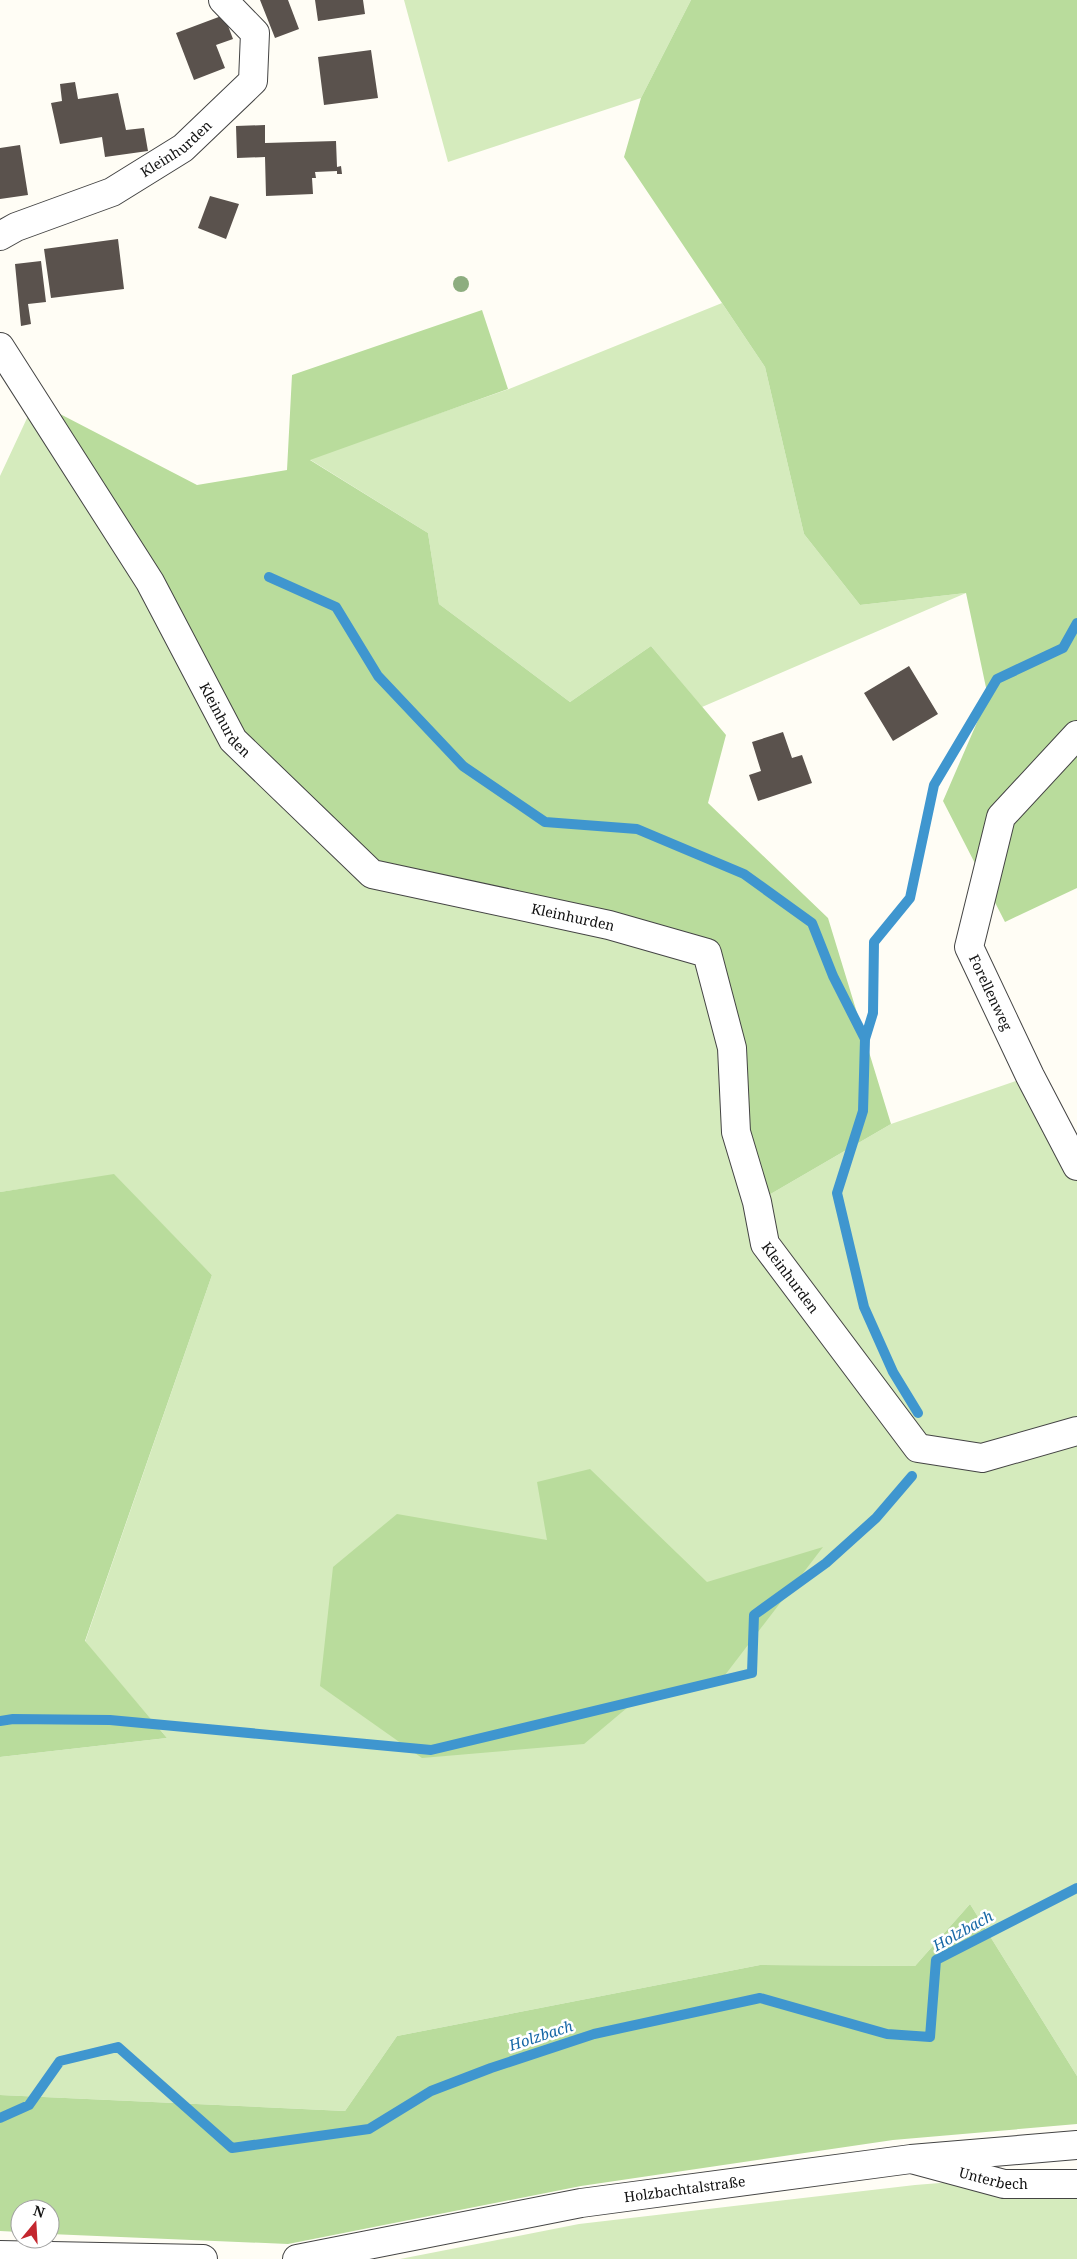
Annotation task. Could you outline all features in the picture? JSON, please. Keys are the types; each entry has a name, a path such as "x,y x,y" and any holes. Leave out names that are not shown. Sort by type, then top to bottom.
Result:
{"street":[{"name":"Kleinhurden","path":"0,236 16,227 112,192 183,148 253,82 255,33 223,0"},
{"name":"Kleinhurden","path":"0,347 150,582 233,740 372,874 609,925 707,953 732,1048 736,1132 757,1202 765,1244 918,1448 982,1458 1077,1431"},
{"name":"Forellenweg","path":"1072,739 1001,817 969,947 1030,1076 1077,1166"},
{"name":"Holzbachtalstraße","path":"297,2259 581,2203 911,2159 1077,2145"},
{"name":"Unterbech","path":"911,2159 1004,2184 1077,2184"},
{"path":"0,2255 203,2259"}],"green space":[{"path":"404,0 691,0 641,98 448,162"},
{"path":"691,0 1077,0 1077,888 1005,922 943,801 988,697 966,593 860,605 804,534 765,367 624,157 641,98"},
{"path":"722,303 765,367 804,534 860,605 966,593 702,707 651,646 570,702 439,604 428,533 309,459 509,389"},
{"path":"482,310 508,389 310,460 428,533 439,604 570,702 651,646 726,735 708,803 828,918 891,1124 757,1202 707,953 372,874 233,740 35,401 197,485 287,470 292,375"},
{"path":"35,401 707,953 757,1202 891,1124 1030,1076 1077,1166 1077,2076 970,1904 915,1966 760,1965 397,2036 345,2111 0,2095 0,1757 167,1738 85,1642 212,1275 114,1175 0,1192 0,476"},
{"path":"114,1174 212,1275 85,1641 167,1738 0,1757 0,1192"},
{"path":"590,1469 707,1582 823,1547 722,1679 634,1702 584,1744 422,1758 320,1686 333,1567 397,1514 547,1540 537,1482"},
{"path":"970,1904 1077,2076 1077,2124 893,2140 581,2186 288,2244 60,2234 60,2199 10,2199 10,2232 0,2231 0,2095 345,2111 397,2036 760,1965 915,1966"},
{"path":"1077,2172 1077,2259 400,2259 579,2224 915,2185"}],"building":[{"path":"260,0 288,0 299,29 275,38"},
{"path":"315,0 363,0 365,14 318,21"},
{"path":"224,15 233,39 216,45 225,68 194,80 176,33"},
{"path":"371,50 378,98 324,105 318,57"},
{"path":"75,82 78,99 118,93 126,130 144,128 148,151 105,157 102,137 60,144 51,103 62,101 60,84"},
{"path":"265,125 265,143 336,141 337,167 341,166 342,174 337,174 337,171 315,172 316,178 312,178 313,194 266,196 265,157 237,158 236,126"},
{"path":"20,145 28,195 0,199 0,148"},
{"path":"210,196 239,204 226,239 198,228"},
{"path":"118,239 124,289 51,298 44,249"},
{"path":"41,261 46,302 28,304 31,324 21,326 15,264"},
{"path":"909,666 938,714 893,741 864,693"},
{"path":"783,732 792,758 802,755 812,783 758,801 749,775 761,771 752,742"}],"waterway":[{"path":"269,577 336,607 378,676 463,766 545,822 637,829 744,874 812,923 833,976 865,1039"},
{"path":"918,1413 893,1372 864,1307 837,1193 863,1111 865,1039 873,1013 874,942 910,898 934,785 997,679 1063,648 1077,623"},
{"path":"0,1721 13,1719 110,1720 431,1750 752,1673 754,1615 826,1563 876,1518 912,1476"},
{"name":"Holzbach","path":"0,2118 29,2105 60,2061 118,2047 232,2148 369,2129 431,2091 491,2068 594,2034 760,1998 887,2034 930,2037 936,1960 1077,1888"}]}
